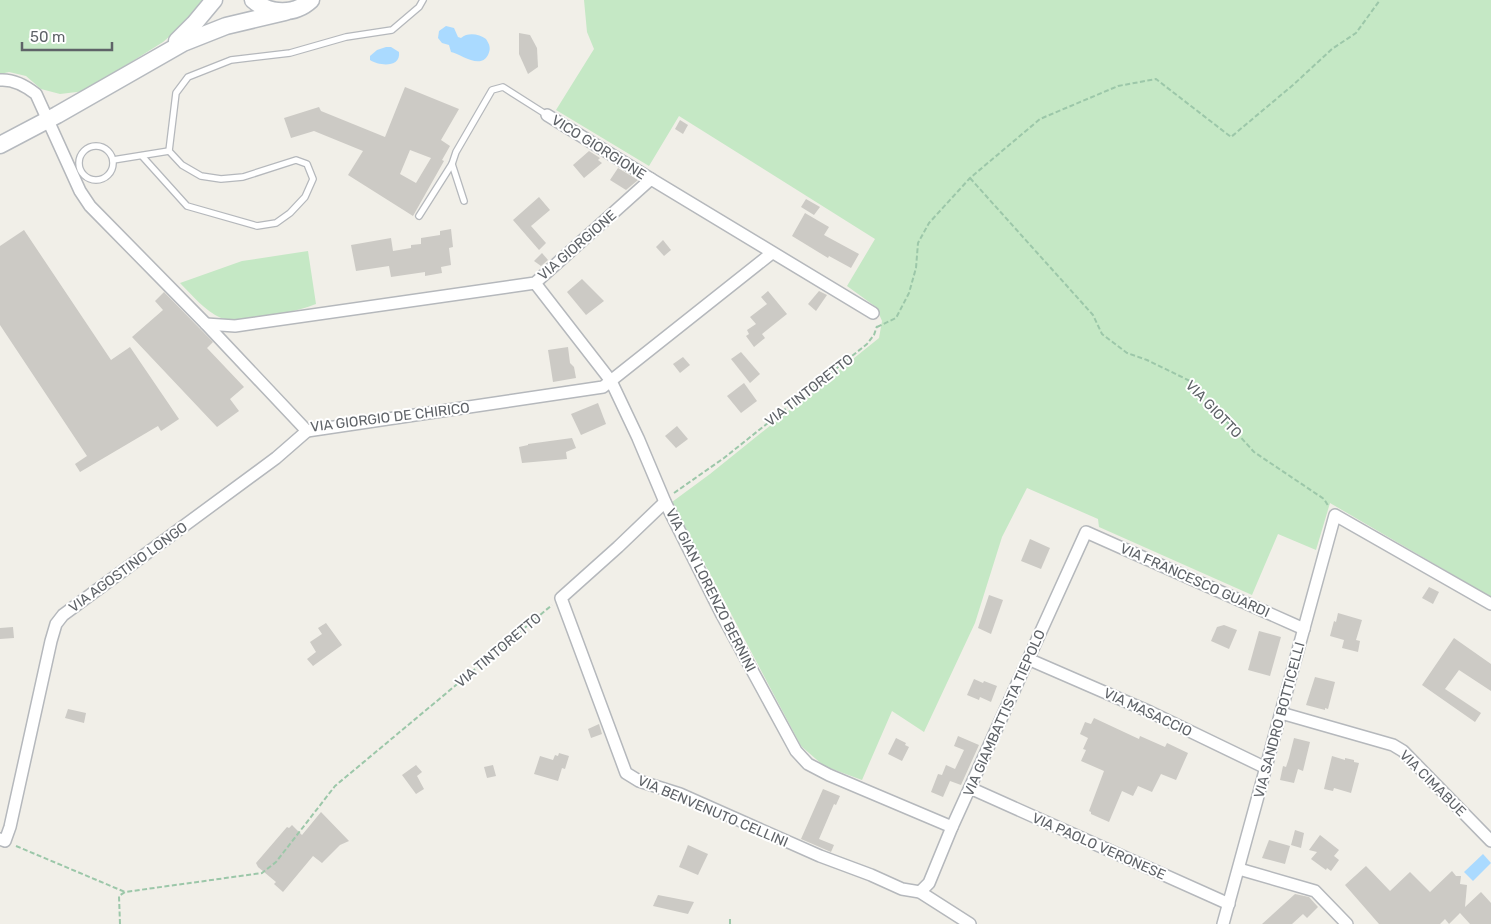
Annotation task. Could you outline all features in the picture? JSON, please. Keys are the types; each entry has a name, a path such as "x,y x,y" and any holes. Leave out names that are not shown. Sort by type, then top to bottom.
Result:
{"street":[{"path":"161,55 194,24 214,0"},
{"path":"254,0 270,10 286,12"},
{"path":"0,145 204,33 294,10 312,1"},
{"name":"VIA GIORGIO DE CHIRICO","path":"0,80 11,81 28,88 36,94 66,161 80,178 90,206 206,324 306,431 603,387 772,253"},
{"name":"VICO GIORGIONE","path":"546,115 651,179"},
{"path":"651,179 873,313"},
{"name":"VIA GIORGIONE","path":"206,324 236,326 534,283 651,179"},
{"name":"VIA GIAN LORENZO BERNINI","path":"534,283 611,381 665,502 722,615 796,751 808,764 829,775 952,827"},
{"name":"VIA AGOSTINO LONGO","path":"2,840 10,827 56,624 63,615 276,458 306,431"},
{"path":"560,598 618,548 665,502"},
{"path":"1335,515 1491,604"},
{"name":"VIA SANDRO BOTTICELLI","path":"1223,924 1335,515"},
{"name":"VIA GIAMBATTISTA TIEPOLO","path":"920,892 929,883 952,827 1086,532"},
{"name":"VIA FRANCESCO GUARDI","path":"1086,532 1304,629"},
{"name":"VIA BENVENUTO CELLINI","path":"560,598 626,773 639,781 680,794 820,856 902,889 920,892 970,924"},
{"name":"VIA MASACCIO","path":"1028,659 1150,712 1266,768"},
{"name":"VIA CIMABUE","path":"1281,713 1392,745 1403,751 1491,841"},
{"name":"VIA PAOLO VERONESE","path":"970,788 1229,904"},
{"path":"1239,869 1315,891 1347,924"}],"lane":[{"path":"142,156 187,206 257,226 276,223 290,213 305,197 312,179 307,164 296,160 243,177 221,179 201,176 182,165 169,151 176,93 188,77 231,60 290,53 346,37 392,30 419,7 423,0"},
{"path":"419,216 452,164 456,152 492,90 503,87 546,115"},
{"path":"66,161 80,155 88,148 99,146 108,150 113,160 112,171 104,178 94,180 80,178 80,155"},
{"path":"113,160 169,151"},
{"path":"452,164 464,201"}],"path":[{"name":"VIA TINTORETTO","path":"665,502 677,491 724,458 867,344 874,336 878,327 896,318 909,293 916,268 918,243 929,223 970,178 1040,119 1118,86 1156,79 1231,137 1293,85 1332,49 1356,33 1380,0"},
{"name":"VIA GIOTTO","path":"970,178 1093,315 1102,334 1127,353 1190,380 1254,452 1324,499 1335,515"},
{"path":"873,313 878,327"},
{"name":"VIA TINTORETTO","path":"125,892 262,873 276,862 335,786 560,598"},
{"path":"2,840 125,892"},
{"path":"120,924 119,896 125,892"},
{"path":"730,919 730,924"}],"green space":[{"path":"0,0 205,0 191,18 163,42 85,91 60,94 41,89 26,76 9,72 0,74"},
{"path":"584,0 1491,0 1491,597 1330,503 1316,550 1278,534 1252,595 1099,527 1098,519 1027,488 1002,537 975,623 924,732 892,711 862,780 824,766 801,746 672,502 710,474 879,338 882,321 876,307 847,286 875,239 679,116 649,166 556,110 594,49 587,32"},
{"path":"308,251 316,304 296,310 268,316 229,320 215,315 204,307 180,283 242,261"}],"water":[{"path":"446,26 454,28 458,37 461,38 473,34 486,39 490,51 485,59 480,61 470,60 451,52 449,45 442,43 438,38 439,31"},
{"path":"391,47 399,52 397,61 389,64 379,64 370,60 370,56 377,50"},
{"path":"1483,854 1491,863 1473,881 1464,872"}],"building":[{"path":"519,33 530,35 537,48 538,67 528,74 519,54"},
{"path":"405,87 459,109 441,140 450,146 442,160 444,161 413,216 348,175 363,151 314,131 291,138 284,118 319,107 321,111 385,137","holes":["410,150 431,158 416,183 400,174"]},
{"path":"680,120 688,125 683,134 675,129"},
{"path":"589,151 600,158 598,160 602,163 584,178 573,165"},
{"path":"618,168 638,180 626,190 610,180"},
{"path":"539,197 550,210 531,226 546,243 539,250 513,220"},
{"path":"806,199 820,207 814,215 801,207"},
{"path":"805,213 829,227 824,235 859,254 851,268 829,256 828,258 792,236"},
{"path":"451,229 453,247 449,248 451,265 441,267 442,273 425,276 425,272 391,277 389,266 356,271 351,245 391,238 393,251 411,248 411,245 421,244 421,238 440,235 440,231"},
{"path":"24,230 111,360 130,347 179,419 161,431 158,426 80,472 75,464 87,456 0,325 0,246"},
{"path":"663,240 671,250 664,256 656,247"},
{"path":"542,253 548,260 541,266 534,261"},
{"path":"582,279 604,301 586,315 567,292"},
{"path":"768,291 787,314 762,334 765,338 754,347 746,336 749,334 747,330 756,324 750,317 767,304 761,297"},
{"path":"819,291 827,295 816,311 808,304"},
{"path":"164,292 213,342 207,348 244,387 230,399 239,411 217,427 132,337 163,310 155,301"},
{"path":"568,347 570,363 574,367 576,378 553,382 548,350"},
{"path":"741,352 760,374 750,383 731,359"},
{"path":"683,357 690,365 680,373 673,364"},
{"path":"744,383 757,401 741,413 727,396"},
{"path":"598,403 606,424 581,435 571,414"},
{"path":"677,426 688,439 676,448 665,436"},
{"path":"572,438 576,448 566,452 567,459 522,463 519,447"},
{"path":"1030,539 1050,548 1041,569 1021,561"},
{"path":"1429,587 1439,592 1433,604 1422,598"},
{"path":"989,595 1003,600 991,634 978,628"},
{"path":"1338,613 1362,620 1356,640 1360,641 1358,652 1342,648 1344,640 1330,636"},
{"path":"326,623 342,645 313,666 307,659 316,652 310,642 322,634 318,628"},
{"path":"1224,625 1237,630 1229,649 1211,641 1217,627"},
{"path":"13,627 14,638 0,639 0,628"},
{"path":"1259,631 1281,637 1270,676 1248,670"},
{"path":"1454,638 1491,664 1491,691 1459,670 1445,689 1481,713 1475,722 1422,685"},
{"path":"1315,677 1335,682 1328,709 1325,708 1325,710 1306,705"},
{"path":"974,679 997,686 991,702 980,697 979,700 967,695"},
{"path":"68,709 86,713 84,723 65,718"},
{"path":"1094,718 1139,739 1140,736 1165,747 1167,743 1188,753 1176,780 1161,774 1152,792 1138,786 1133,796 1122,791 1109,822 1091,814 1089,811 1104,771 1081,761 1086,750 1083,749 1088,738 1080,734 1085,722 1091,724"},
{"path":"599,724 602,734 591,738 588,729"},
{"path":"958,736 979,745 961,785 950,781 943,797 931,792 938,774 942,775 946,765 955,769 964,750 954,746"},
{"path":"896,738 906,743 905,745 909,747 902,761 888,754"},
{"path":"1294,738 1310,742 1303,771 1298,769 1294,783 1280,780 1283,766 1286,767 1289,758"},
{"path":"559,753 569,756 565,769 562,768 558,781 534,774 540,756 553,760 555,755 558,756"},
{"path":"1332,756 1345,760 1345,758 1354,760 1354,762 1359,763 1351,793 1334,788 1333,791 1324,789"},
{"path":"416,765 422,772 417,776 424,789 416,794 402,775"},
{"path":"493,765 496,776 487,778 484,767"},
{"path":"823,789 840,796 836,805 834,804 819,839 834,845 831,852 801,839"},
{"path":"321,812 349,841 340,845 322,863 313,856 283,892 274,884 276,882 258,867 256,863 287,827 289,828 292,825 302,835"},
{"path":"1295,830 1304,833 1301,848 1291,845"},
{"path":"1320,835 1339,850 1334,856 1339,860 1331,871 1327,868 1326,870 1311,859 1317,852 1309,850"},
{"path":"1269,840 1290,846 1285,864 1262,858"},
{"path":"688,845 708,854 698,875 679,867"},
{"path":"1366,866 1390,891 1410,872 1430,892 1452,871 1456,876 1461,876 1460,884 1467,885 1465,907 1481,892 1491,903 1491,924 1470,924 1460,913 1449,924 1445,919 1440,924 1379,924 1345,885"},
{"path":"1295,894 1309,897 1318,907 1307,918 1303,914 1292,924 1262,924"},
{"path":"658,895 694,902 688,914 653,906"}]}
